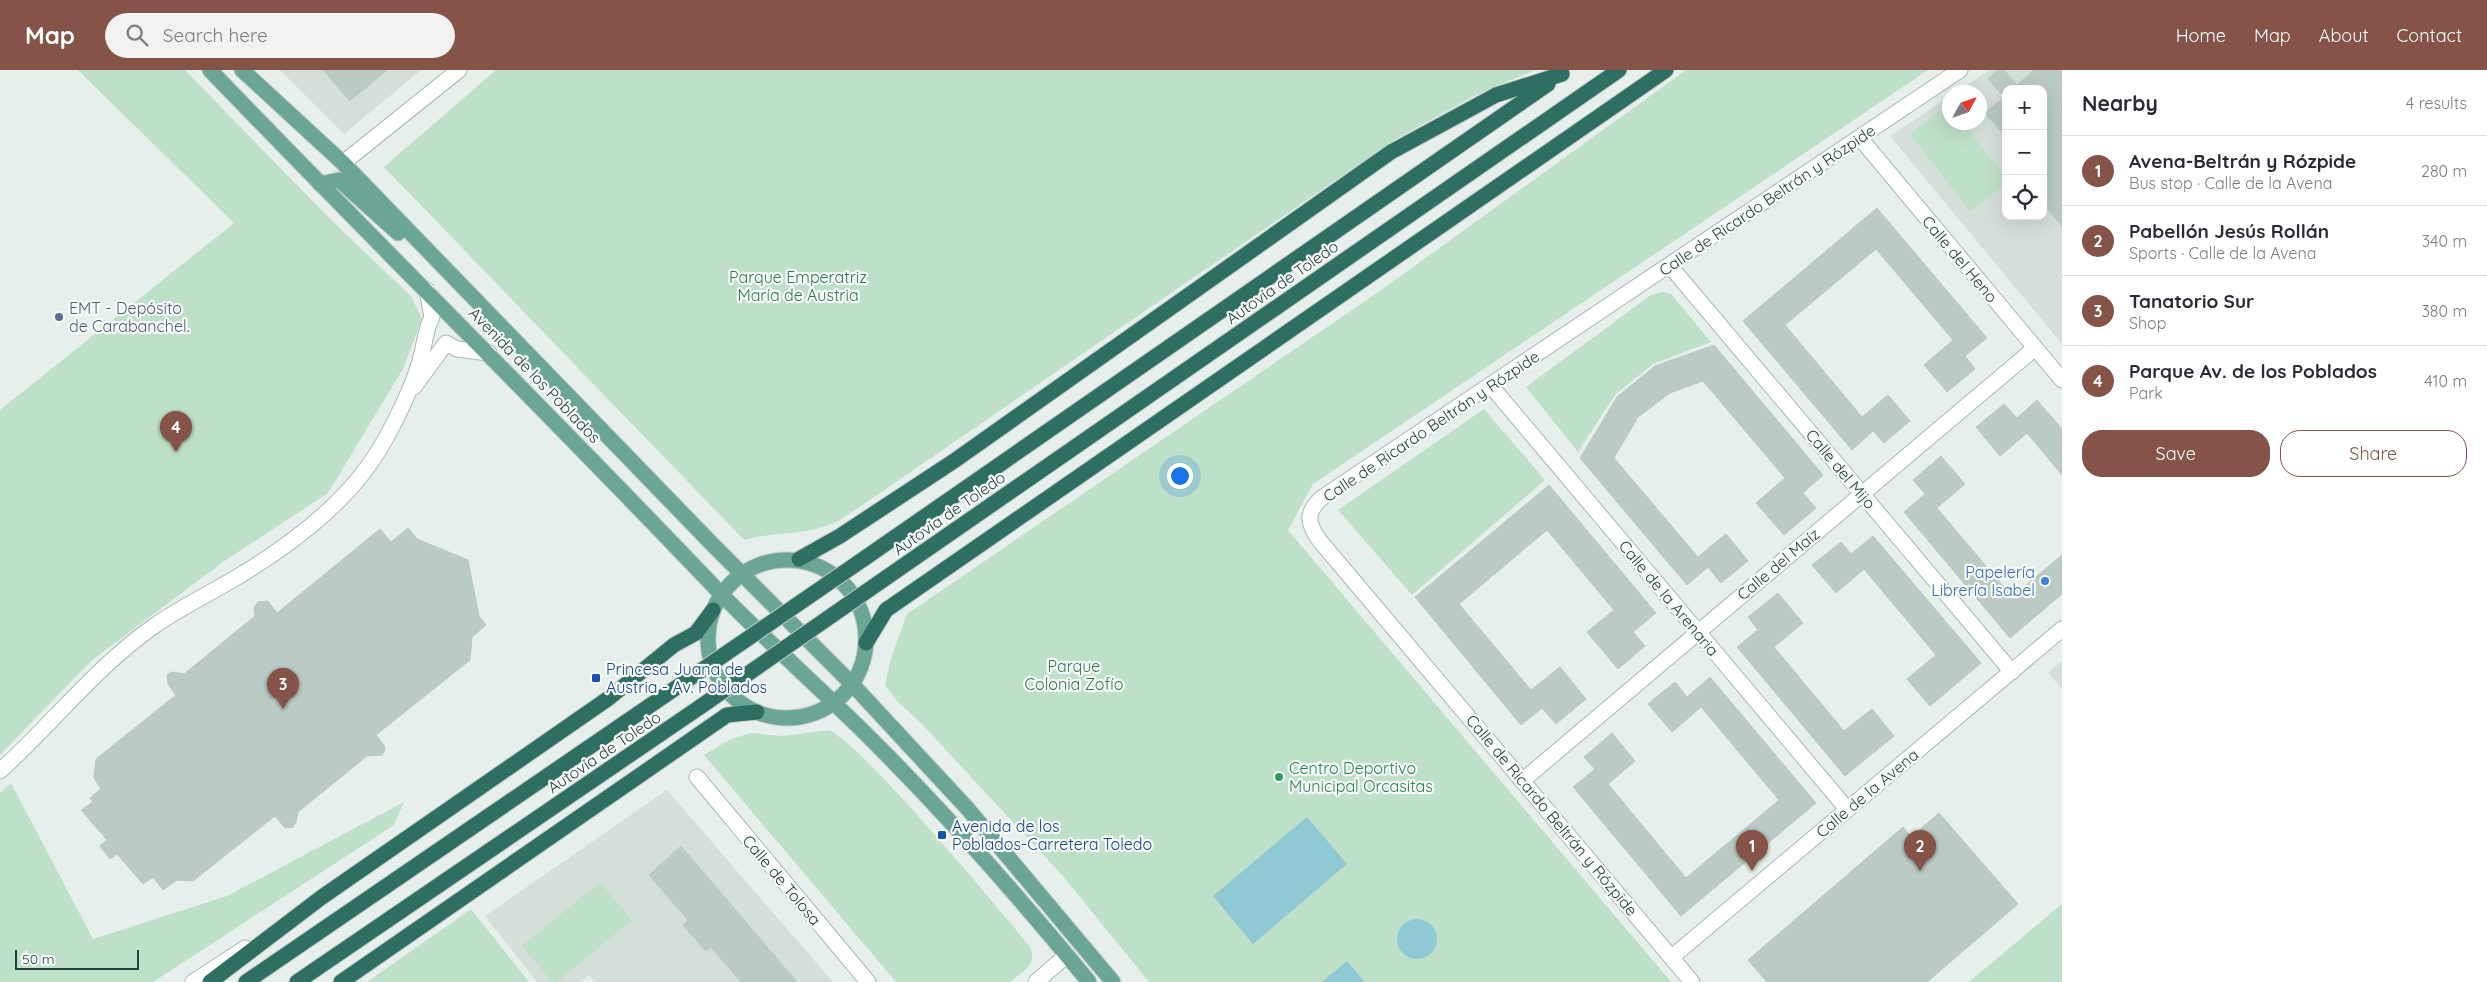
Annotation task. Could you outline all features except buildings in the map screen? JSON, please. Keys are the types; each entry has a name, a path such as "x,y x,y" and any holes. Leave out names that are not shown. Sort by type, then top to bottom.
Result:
{"highway":[{"name":"Autovía de Toledo","path":"297,982 700,707 1619,70"},
{"path":"866,643 886,610 1666,70"},
{"name":"Autovía de Toledo","path":"246,982 865,558 1565,72"},
{"path":"799,559 840,536 954,461 1391,152 1496,95 1565,72"},
{"path":"210,982 322,898 609,698 674,645 696,633 713,610"},
{"path":"342,982 727,715 757,712"}],"main road":[{"name":"Avenida de los Poblados","path":"210,70 320,184 489,353 722,594 954,823 1089,982"},
{"name":"Avenida de los Poblados","path":"242,70 343,163 474,300 852,684 973,815 1113,982"},
{"name":"Avenida de los Poblados","path":"320,184 339,180 371,207 431,266 474,300"},
{"path":"799,559 828,572 840,581 853,596 861,611 866,643 862,664 852,684 834,703 803,717 780,717 757,712 739,702 725,688 711,662 708,636 713,610 722,594 743,573 777,560 799,559"}],"street":[{"path":"343,163 460,70"},
{"name":"Calle de Ricardo Beltrán y Rózpide","path":"1692,982 1320,541 1311,529 1310,517 1313,506 1323,497 1960,70"},
{"name":"Calle del Heno","path":"1860,138 2062,380"},
{"name":"Calle del Mijo","path":"1670,266 2012,672"},
{"path":"0,771 115,657 155,625 242,574 331,508 366,470 385,440 421,358 427,328 432,317 427,290"},
{"path":"402,402 446,343 457,349 489,353"},
{"name":"Calle del Maíz","path":"1522,781 2035,348"},
{"name":"Calle de la Arenaria","path":"1491,386 1847,809"},
{"name":"Calle de la Avena","path":"1672,958 2062,629"},
{"name":"Calle de Tolosa","path":"697,777 868,982"},
{"path":"193,982 322,898"},
{"path":"1036,982 1067,955"}],"shaded area":[{"path":"280,70 421,70 344,134"},
{"path":"1990,70 2062,70 2062,344 1890,136 1942,102 1942,130 1987,130 1987,85 1967,85"},
{"path":"2062,661 2062,689 2048,673"},
{"path":"667,790 833,982 595,982 589,975 581,982 537,982 485,916"}],"green space":[{"path":"78,70 185,70 331,220 411,296 422,319 403,369 328,493 223,562 91,661 0,755 0,410 234,223"},
{"name":"Parque Emperatriz María de Austria","path":"496,70 1535,70 1472,97 1394,140 842,519 807,531 744,540 384,167"},
{"name":"Parque Colonia Zofío","path":"1686,70 1928,70 1313,484 1288,530 1671,982 1149,982 1062,875 921,723 897,701 885,685 891,658 907,614 1377,293"},
{"path":"1942,109 1942,130 1968,130 2002,173 2002,186 1970,211 1910,134"},
{"path":"1662,292 1671,294 1711,342 1653,364 1615,395 1578,452 1526,387 1651,295"},
{"path":"1484,409 1545,480 1412,595 1338,510"},
{"path":"830,730 862,756 910,807 1030,947 1032,953 1031,963 1010,982 896,982 704,755 729,740 750,733 782,736"},
{"path":"11,783 93,939 227,896 404,802 394,825 153,982 0,982 0,793"},
{"path":"600,882 632,920 557,982 552,982 522,946"},
{"path":"2062,904 2062,982 1969,982"},
{"path":"471,909 529,982 367,982"}],"water":[{"path":"1307,817 1347,864 1253,944 1213,896"},
{"path":"1421,919 1428,922 1434,928 1437,939 1436,947 1428,956 1421,959 1413,959 1406,956 1398,947 1397,935 1400,928 1409,920"},
{"path":"1347,961 1365,982 1322,982"}],"place":[{"name":"EMT - Depósito de Carabanchel.","path":"59,317"},
{"name":"Parque Av. de los Poblados","path":"176,452"},
{"name":"Papelería Librería Isabel","path":"2045,581"},
{"name":"Princesa Juana de Austria - Av. Poblados","path":"596,678"},
{"name":"Tanatorio Sur","path":"283,709"},
{"name":"Centro Deportivo Municipal Orcasitas","path":"1279,777"},
{"name":"Avenida de los Poblados-Carretera Toledo","path":"942,835"},
{"name":"Avena-Beltrán y Rózpide","path":"1752,871"},
{"name":"Pabellón Jesús Rollán","path":"1920,871"}]}
